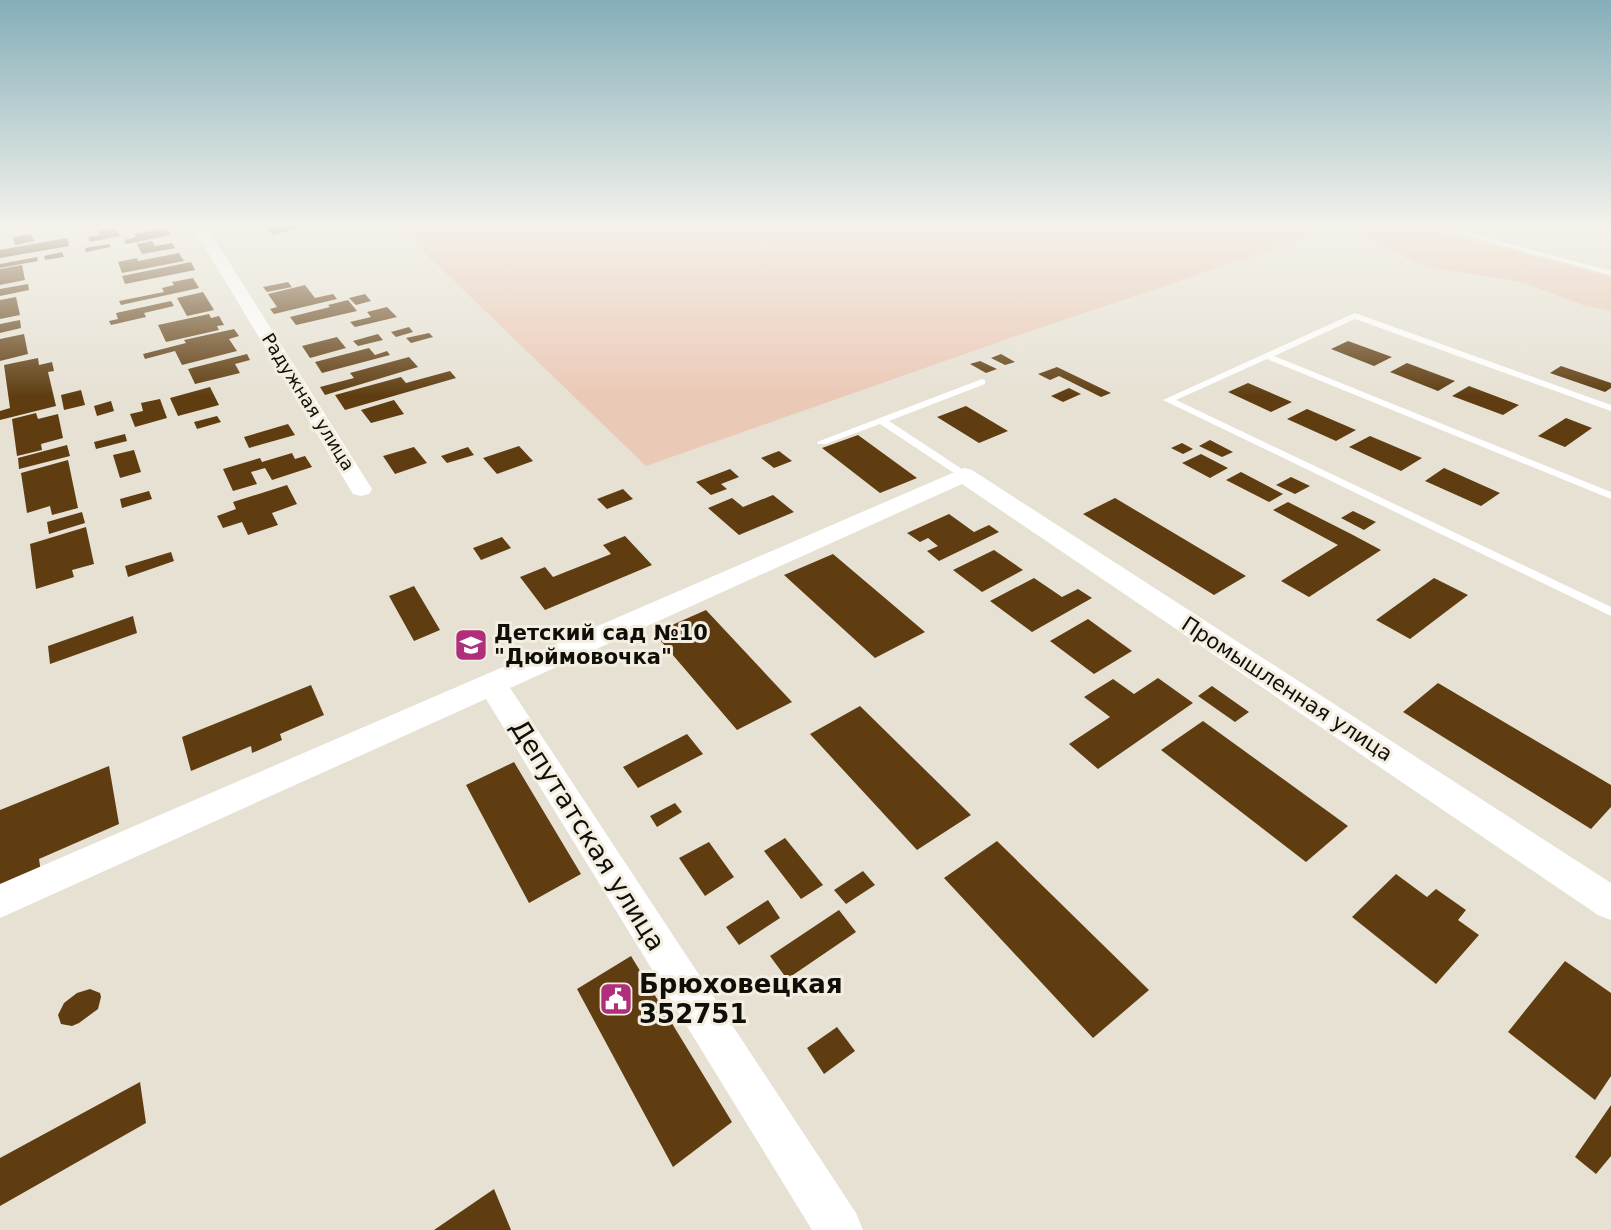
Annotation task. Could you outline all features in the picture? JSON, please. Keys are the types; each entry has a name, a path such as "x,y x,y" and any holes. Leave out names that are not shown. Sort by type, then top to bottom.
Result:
{"street":[{"name":"Радужная улица","path":"233,281 361,489"},
{"path":"0,901 964,475"},
{"name":"Промышленная улица","path":"964,475 1611,903"},
{"name":"Депутатская улица","path":"492,684 839,1230"}],"lane":[{"path":"1611,408 1354,316 1168,400 1611,612"},
{"path":"1267,356 1611,496"},
{"path":"822,442 981,382"},
{"path":"881,420 964,475"}],"shaded area":[{"path":"455,281 1178,281 1013,337 646,466"},
{"path":"1515,281 1611,281 1611,311 1583,305"}],"building":[{"path":"0,281 18,281 0,285"},
{"path":"195,281 199,288 121,305 119,301 164,292 162,288 174,285 172,282"},
{"path":"288,282 292,287 267,292 263,287"},
{"path":"28,284 29,290 0,296 0,289"},
{"path":"305,285 315,298 333,294 337,299 274,314 270,309 277,307 268,294"},
{"path":"203,292 214,310 187,316 177,298"},
{"path":"365,294 371,301 356,305 349,298"},
{"path":"16,297 20,315 0,319 0,300"},
{"path":"348,300 357,311 296,325 290,317 330,307 328,305"},
{"path":"171,301 174,306 144,313 146,317 111,325 109,321 118,319 116,313"},
{"path":"387,307 397,317 355,327 350,322 371,317 367,312"},
{"path":"209,314 211,318 219,316 224,325 217,326 219,330 166,342 158,325"},
{"path":"20,320 21,328 0,333 0,324"},
{"path":"409,327 413,332 396,337 391,332"},
{"path":"234,329 239,336 229,339 237,351 182,365 175,351 145,359 143,354 186,343 184,340"},
{"path":"429,333 433,337 411,343 406,338"},
{"path":"24,334 28,354 0,361 0,339"},
{"path":"378,334 383,340 358,346 353,341"},
{"path":"337,337 346,348 310,358 302,346"},
{"path":"1348,341 1392,357 1374,366 1331,349"},
{"path":"369,348 375,355 387,351 390,355 322,373 315,362"},
{"path":"247,354 250,360 235,364 240,373 195,384 188,369"},
{"path":"1001,354 1015,362 1005,365 991,358"},
{"path":"409,357 418,367 325,395 320,387 354,378 350,373"},
{"path":"38,358 39,365 52,362 54,371 48,372 56,406 0,420 0,411 10,408 4,365"},
{"path":"980,361 997,369 986,373 970,364"},
{"path":"1407,363 1455,381 1438,391 1390,372"},
{"path":"1561,366 1611,383 1611,388 1605,392 1550,373"},
{"path":"1057,367 1111,393 1101,397 1059,376 1050,380 1038,374"},
{"path":"450,371 456,378 345,410 335,395 401,377 406,383"},
{"path":"1248,383 1292,402 1271,412 1228,392"},
{"path":"1469,386 1519,405 1503,415 1452,396"},
{"path":"210,387 219,405 178,416 170,398"},
{"path":"1069,388 1081,394 1063,402 1051,396"},
{"path":"81,390 85,405 64,410 61,395"},
{"path":"160,399 167,418 135,427 130,414 143,411 141,403"},
{"path":"394,400 404,414 371,423 361,410"},
{"path":"111,401 114,411 97,416 94,406"},
{"path":"966,406 1008,431 979,443 937,417"},
{"path":"1307,409 1356,430 1336,441 1287,419"},
{"path":"36,413 38,419 58,414 63,438 41,444 42,450 17,456 12,419"},
{"path":"217,416 221,422 197,429 194,422"},
{"path":"1566,418 1592,428 1565,447 1538,436"},
{"path":"288,424 295,435 249,448 244,437"},
{"path":"125,434 127,441 96,449 94,442"},
{"path":"858,435 917,478 880,493 822,448"},
{"path":"1370,436 1422,458 1401,471 1349,447"},
{"path":"1210,440 1233,452 1222,457 1199,446"},
{"path":"1182,443 1193,449 1183,454 1171,448"},
{"path":"67,445 70,456 19,469 18,458"},
{"path":"519,446 533,461 497,474 483,458"},
{"path":"414,447 427,463 395,474 383,456"},
{"path":"468,447 474,455 447,463 441,456"},
{"path":"134,450 141,472 120,478 113,455"},
{"path":"779,451 792,461 774,468 761,458"},
{"path":"292,453 295,459 305,456 312,467 272,480 265,468 251,472 257,484 233,491 223,469 260,458 262,462"},
{"path":"1201,454 1228,468 1210,478 1182,463"},
{"path":"68,460 78,508 52,515 50,506 27,513 21,473"},
{"path":"1444,468 1500,493 1481,506 1425,481"},
{"path":"730,469 739,477 721,484 727,489 711,495 696,482"},
{"path":"1241,472 1283,494 1269,502 1226,480"},
{"path":"1291,477 1310,486 1295,494 1276,485"},
{"path":"287,485 297,504 272,513 278,525 248,535 242,522 223,528 217,516 236,509 233,502"},
{"path":"623,489 633,499 607,509 597,499"},
{"path":"149,491 152,499 122,508 120,499"},
{"path":"773,495 794,512 739,535 708,508 732,498 743,507"},
{"path":"1115,498 1246,576 1214,595 1083,514"},
{"path":"1288,502 1381,550 1309,597 1281,581 1338,545 1273,510"},
{"path":"1353,511 1376,522 1364,530 1341,518"},
{"path":"82,512 85,523 49,534 47,522"},
{"path":"949,514 974,532 989,525 999,532 939,561 927,551 938,546 928,538 920,542 907,533"},
{"path":"86,527 94,564 72,570 74,577 36,589 30,544"},
{"path":"625,536 652,565 545,610 520,577 545,567 553,577 611,554 603,545"},
{"path":"502,537 511,548 481,560 473,548"},
{"path":"994,550 1023,570 982,592 953,570"},
{"path":"171,552 174,561 128,577 125,566"},
{"path":"833,554 925,632 875,658 784,575"},
{"path":"1034,578 1062,597 1078,589 1092,598 1032,632 990,601"},
{"path":"1434,578 1468,595 1410,639 1376,620"},
{"path":"414,586 440,630 414,641 389,596"},
{"path":"706,610 792,702 737,730 654,633"},
{"path":"133,616 137,633 50,664 48,646"},
{"path":"1088,619 1132,651 1094,674 1050,641"},
{"path":"1158,678 1193,703 1098,769 1069,744 1110,717 1084,697 1113,679 1134,694"},
{"path":"1438,683 1611,785 1611,807 1591,829 1403,712"},
{"path":"311,685 324,715 280,734 282,740 252,753 251,746 191,771 182,737"},
{"path":"1212,686 1249,712 1235,722 1198,696"},
{"path":"860,706 971,815 917,850 810,734"},
{"path":"1203,721 1348,826 1306,862 1161,750"},
{"path":"687,734 703,754 638,788 623,767"},
{"path":"514,762 581,874 529,903 466,785"},
{"path":"109,766 119,824 39,859 41,872 0,891 0,810"},
{"path":"675,803 682,812 657,827 650,816"},
{"path":"785,838 823,885 801,899 764,851"},
{"path":"997,841 1149,990 1093,1038 944,878"},
{"path":"709,842 734,877 705,896 679,858"},
{"path":"863,871 875,885 846,904 834,890"},
{"path":"1396,874 1427,897 1436,889 1466,910 1458,920 1479,935 1436,984 1352,917"},
{"path":"768,900 780,918 739,945 726,927"},
{"path":"839,910 856,932 787,979 770,956"},
{"path":"631,956 732,1122 673,1167 577,989"},
{"path":"1565,961 1611,993 1611,1076 1595,1100 1508,1032"},
{"path":"90,989 100,993 98,1009 72,1026 61,1024 58,1015 64,1003 77,993"},
{"path":"837,1027 855,1051 824,1074 807,1048"},
{"path":"140,1082 146,1123 0,1206 0,1158"},
{"path":"1611,1105 1611,1156 1596,1174 1575,1157"},
{"path":"494,1189 511,1230 434,1230"}],"place":[{"name":"Детский сад №10 \"Дюймовочка\"","path":"471,645"},
{"name":"Брюховецкая 352751","path":"616,999"}]}
